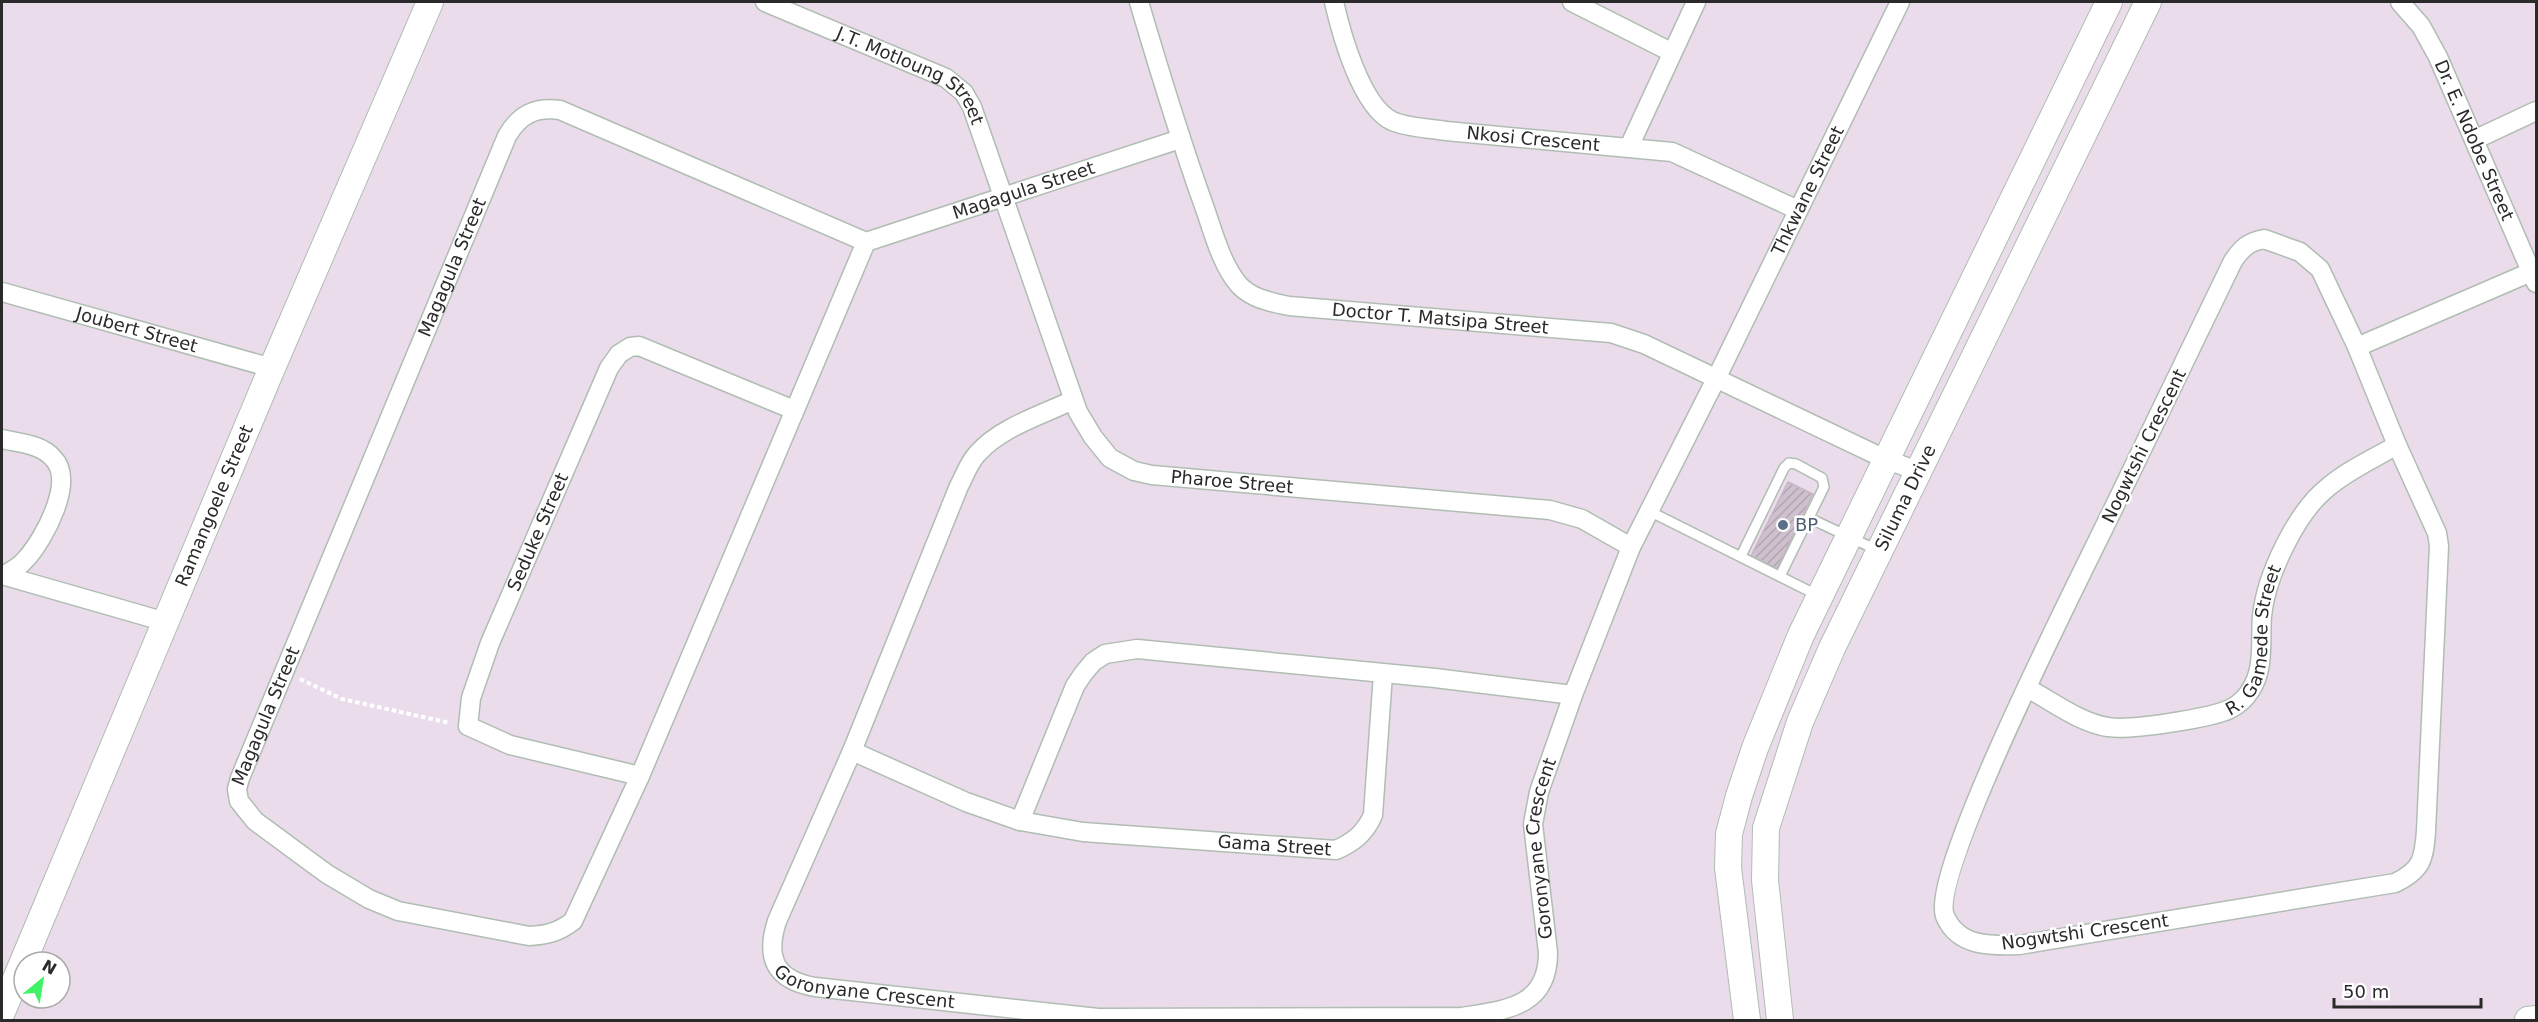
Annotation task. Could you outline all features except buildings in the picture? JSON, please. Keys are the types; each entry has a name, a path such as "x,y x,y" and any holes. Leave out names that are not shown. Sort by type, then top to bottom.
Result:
{"street":[{"name":"Ramangoele Street","path":"2,1012 8,980 166,622 272,368 430,2"},
{"name":"J.T. Motloung Street","path":"765,2 953,82 968,97 1006,198"},
{"name":"Doctor T. Matsipa Street","path":"1139,2 1180,140 1218,246 1234,279 1248,293 1261,299 1303,307 1611,333 1644,344 1885,459 1920,472"},
{"name":"Nkosi Crescent","path":"1335,2 1361,84 1372,103 1392,121 1409,126 1446,131 1672,152 1798,210"},
{"path":"1572,2 1671,52"},
{"path":"1629,147 1696,2"},
{"name":"Thkwane Street","path":"1716,379 1900,2"},
{"name":"Siluma Drive","path":"1747,1020 1728,868 1729,834 1755,748 1784,675 1885,459 2109,2"},
{"name":"Siluma Drive","path":"1780,1020 1765,880 1766,828 1771,805 1805,712 1832,648 1881,552 2148,2"},
{"name":"Dr. E. Ndobe Street","path":"2400,2 2421,26 2438,57 2534,278"},
{"name":"Magagula Street","path":"866,242 640,776 573,921 550,935 529,936 399,911 369,899 327,874 255,821 239,801 237,789 240,777 283,669 507,136 522,116 539,109 560,110 866,242 1180,140"},
{"path":"2474,140 2536,111"},
{"name":"Pharoe Street","path":"1006,198 1073,400 1100,448 1122,466 1134,471 1550,510 1582,519 1631,547"},
{"name":"Nogwtshi Crescent","path":"2264,239 2279,243 2311,260 2320,269 2357,346 2397,445 2432,519 2439,546 2425,846 2422,862 2408,877 2395,883 2019,945 1980,945 1966,939 1954,930 1945,914 1943,901 1979,793 2026,688 2242,248 2253,241 2264,239"},
{"path":"2357,346 2534,278"},
{"name":"Joubert Street","path":"2,292 272,368"},
{"name":"Seduke Street","path":"468,726 471,698 490,642 609,368 619,354 630,347 639,346 794,410"},
{"name":"Goronyane Crescent","path":"1073,400 1002,434 971,462 959,486 852,752 772,936 774,960 778,969 794,982 815,987 1098,1018 1462,1017 1519,1004 1537,991 1548,970 1533,824 1539,792 1573,695 1631,547 1716,379"},
{"path":"2,439 44,450 60,466 62,483 52,514 34,548 25,561 3,575"},
{"name":"R. Gamede Street","path":"2026,688 2079,717 2109,728 2132,727 2213,715 2241,702 2251,691 2261,662 2262,616 2266,593 2279,560 2306,510 2324,490 2343,475 2397,445"},
{"path":"3,575 68,596 166,622"},
{"path":"1020,821 1076,686 1093,662 1105,654 1137,649 1435,678 1573,695"},
{"name":"Gama Street","path":"852,752 966,802 1020,821 1083,832 1336,850 1359,837 1368,828 1373,815 1383,674"},
{"path":"468,726 510,745 640,776"},
{"path":"2528,1020 2536,1019"}],"lane":[{"path":"1741,556 1784,468 1789,463 1796,464 1824,481 1824,487 1780,576"},
{"path":"1649,511 1820,597"},
{"path":"1809,518 1881,552"}],"path":[{"path":"283,669 314,688 342,699 417,717 468,726"}],"place":[{"name":"BP","path":"1783,525"}]}
